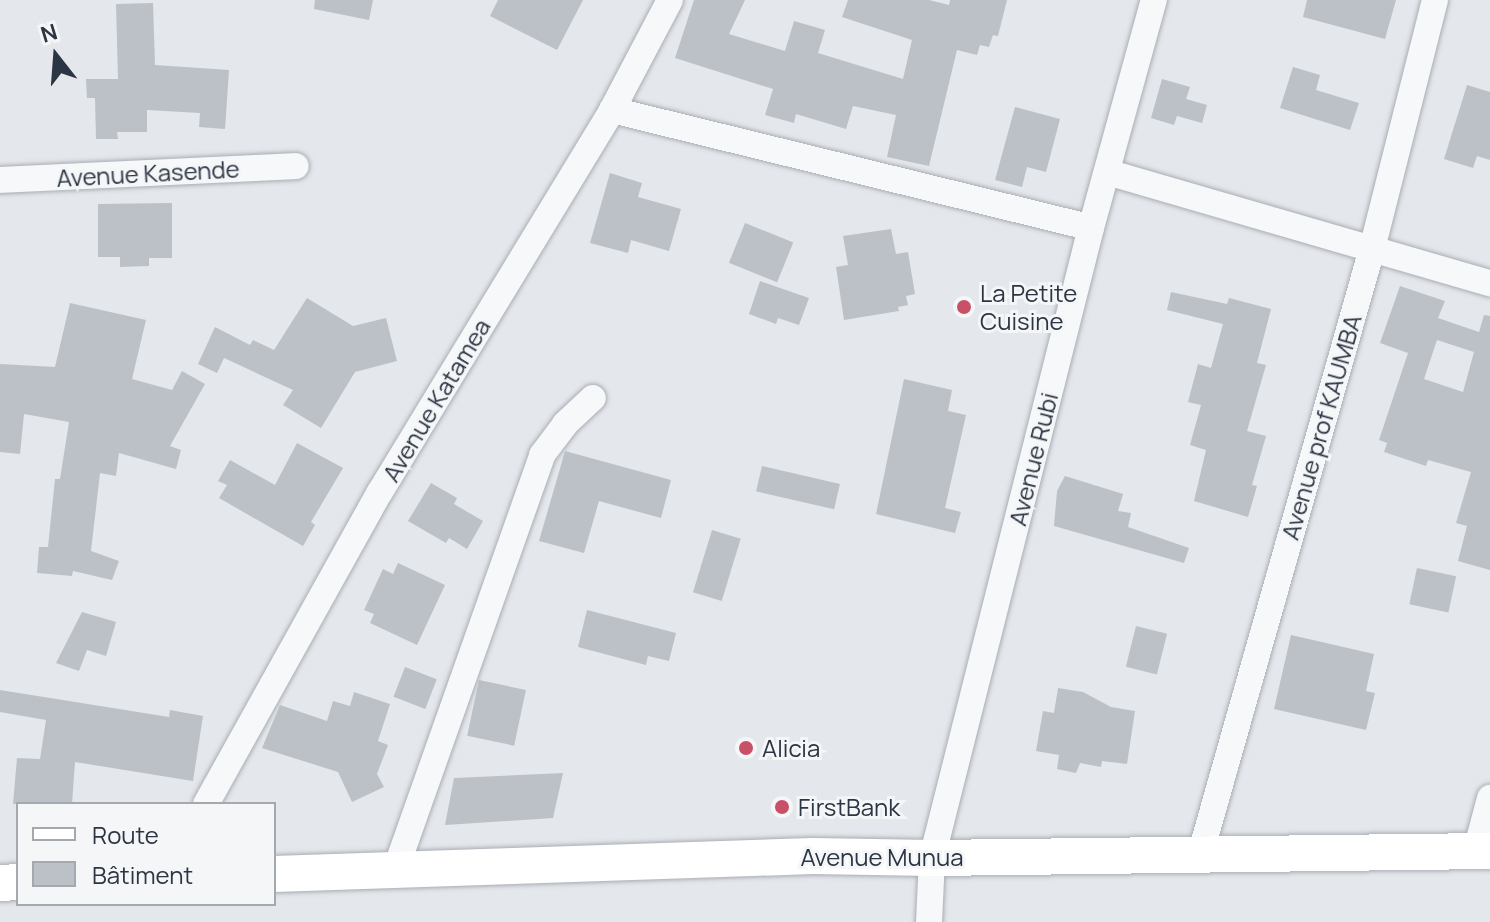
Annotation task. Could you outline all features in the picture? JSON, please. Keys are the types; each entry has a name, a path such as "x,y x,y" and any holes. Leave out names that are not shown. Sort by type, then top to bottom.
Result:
{"main road":[{"name":"Avenue Munua","path":"276,874 813,856 932,858 1201,852 1483,851"}],"street":[{"name":"Avenue Katamea","path":"207,802 380,492 612,110 670,0"},
{"name":"Avenue Rubi","path":"929,922 932,858 1091,228 1154,0"},
{"name":"Avenue prof KAUMBA","path":"1201,852 1372,249 1435,0"},
{"path":"612,110 1091,228"},
{"name":"Avenue Kasende","path":"0,180 296,166"},
{"path":"1107,172 1490,283"},
{"path":"395,871 542,455 565,424 593,398"},
{"path":"1483,851 1490,798"}],"building":[{"path":"315,0 373,0 369,20 314,9"},
{"path":"498,0 583,0 557,50 490,16"},
{"path":"694,0 745,0 729,34 785,51 794,21 825,30 818,53 903,79 912,40 842,17 848,0 929,0 949,5 950,0 1007,0 998,36 993,35 989,47 980,45 977,55 957,50 929,166 887,157 896,115 853,106 846,129 796,114 794,123 765,115 773,89 675,58"},
{"path":"1307,0 1396,0 1385,39 1303,17"},
{"path":"153,3 155,65 229,70 225,129 199,127 200,113 147,110 147,132 117,132 118,139 96,139 95,98 87,98 86,79 118,79 116,4"},
{"path":"1293,67 1320,75 1316,90 1359,103 1350,130 1280,108"},
{"path":"1162,79 1190,87 1186,99 1207,105 1202,123 1177,116 1174,125 1151,118"},
{"path":"1467,85 1490,92 1490,160 1477,156 1473,168 1444,159"},
{"path":"1015,107 1060,119 1046,172 1027,167 1022,187 995,180"},
{"path":"610,173 642,183 638,197 681,209 669,251 631,240 628,253 590,243"},
{"path":"172,203 172,258 149,258 149,266 120,267 120,257 98,257 98,204"},
{"path":"745,223 793,242 777,282 729,263"},
{"path":"891,229 896,254 908,252 915,294 906,296 908,305 898,307 899,311 844,320 836,267 848,265 843,236"},
{"path":"760,281 809,298 799,325 778,318 776,324 749,314"},
{"path":"1400,286 1445,301 1438,318 1479,332 1484,315 1490,316 1490,570 1458,561 1467,526 1456,523 1471,472 1428,460 1426,466 1384,452 1387,443 1379,440 1408,353 1380,343","holes":["1437,340 1474,352 1463,392 1424,379"]},
{"path":"1171,292 1227,304 1229,298 1271,309 1257,363 1266,365 1247,431 1266,436 1252,485 1257,486 1248,517 1194,501 1206,450 1190,445 1201,405 1188,402 1198,364 1211,368 1223,324 1167,310"},
{"path":"307,298 353,326 386,318 397,361 355,372 321,428 283,405 293,390 224,358 217,373 198,364 215,327 250,345 253,340 274,350"},
{"path":"70,303 146,320 132,379 172,390 182,371 205,384 170,446 181,450 176,469 119,453 116,476 100,473 91,551 119,561 112,580 73,571 72,576 37,573 39,547 48,547 55,479 60,479 69,422 24,414 20,454 0,452 0,364 55,367"},
{"path":"904,379 952,390 948,411 966,415 945,508 961,512 955,533 876,514"},
{"path":"297,443 343,468 311,522 315,525 303,546 219,498 227,485 218,481 230,460 275,485"},
{"path":"565,451 671,480 661,518 599,501 584,553 539,541"},
{"path":"762,466 840,484 834,509 756,491"},
{"path":"1065,476 1123,494 1118,511 1131,513 1128,527 1189,548 1184,563 1054,526 1057,491"},
{"path":"431,483 457,498 454,504 483,521 467,549 449,538 446,543 408,521"},
{"path":"712,530 741,539 722,601 693,592"},
{"path":"398,563 445,585 417,645 370,623 374,614 364,610 383,569 393,574"},
{"path":"1417,568 1456,576 1448,613 1409,604"},
{"path":"587,610 676,633 669,661 648,656 646,665 578,647"},
{"path":"82,612 116,622 106,656 87,650 79,671 56,663"},
{"path":"1136,626 1167,634 1157,674 1126,667"},
{"path":"1291,635 1374,654 1366,691 1375,693 1366,730 1274,709"},
{"path":"405,667 437,679 425,709 394,697"},
{"path":"479,680 526,690 514,746 467,736"},
{"path":"1058,688 1083,692 1111,707 1135,711 1127,764 1102,761 1101,767 1080,763 1076,773 1057,769 1059,755 1036,751 1043,711 1054,713"},
{"path":"0,690 169,717 170,710 203,716 193,781 75,762 72,802 13,804 17,758 40,759 46,720 0,712"},
{"path":"354,692 390,704 378,741 388,745 377,774 384,787 352,802 338,772 262,748 280,705 327,721 333,701 350,706"},
{"path":"563,773 553,818 445,825 454,778"}],"place":[{"name":"La Petite Cuisine","path":"964,307"},
{"name":"Alicia","path":"746,748"},
{"name":"FirstBank","path":"782,807"}]}
